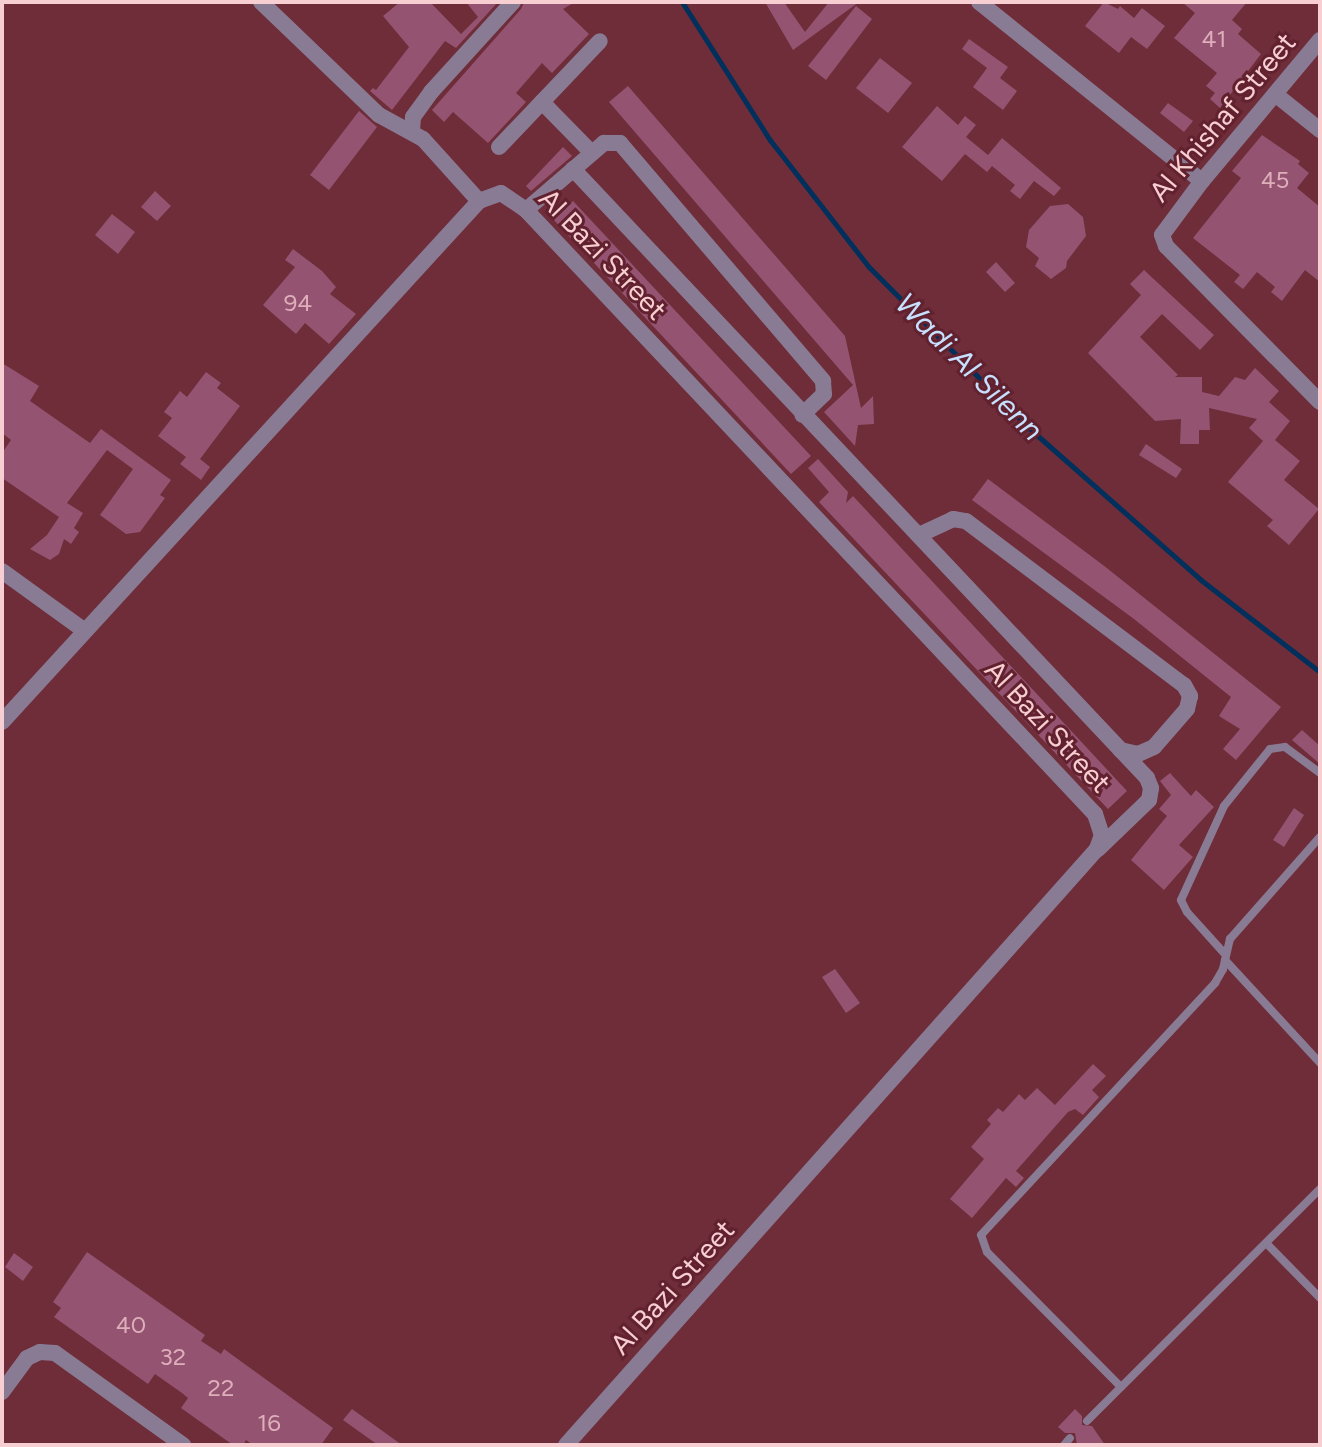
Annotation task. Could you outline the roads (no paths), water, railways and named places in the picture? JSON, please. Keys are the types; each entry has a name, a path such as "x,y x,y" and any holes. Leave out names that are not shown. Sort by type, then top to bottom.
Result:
{"street":[{"path":"2,722 479,201 412,131 379,115 261,2"},
{"path":"412,131 413,117 431,92 513,2"},
{"path":"979,2 1202,181"},
{"name":"Al Khishaf Street","path":"1320,40 1167,225 1163,241 1320,402"},
{"path":"499,147 600,41"},
{"path":"1275,94 1320,130"},
{"path":"542,102 592,153"},
{"path":"526,210 609,141 624,146 823,381 824,394 802,415"},
{"path":"573,169 1147,778 1149,800 1097,849"},
{"name":"Al Bazi Street","path":"479,201 501,193 526,210 1095,814 1102,835 1097,849 566,1445"},
{"path":"919,535 953,519 966,521 1184,685 1190,696 1187,709 1154,747 1138,754 1118,750"},
{"path":"2,571 85,631"},
{"path":"2,1392 27,1358 40,1352 55,1353 183,1445"}],"lane":[{"path":"1320,773 1292,750 1285,747 1270,749 1224,806 1181,900 1187,912 1224,957 1320,1063"},
{"path":"1121,1387 987,1252 981,1235 1215,983 1234,933 1320,837"},
{"path":"1087,1421 1320,1189"},
{"path":"1267,1244 1320,1298"}],"waterway":[{"name":"Wadi Al Silenn","path":"682,2 770,140 868,266 1030,429 1201,580 1320,672"}]}
